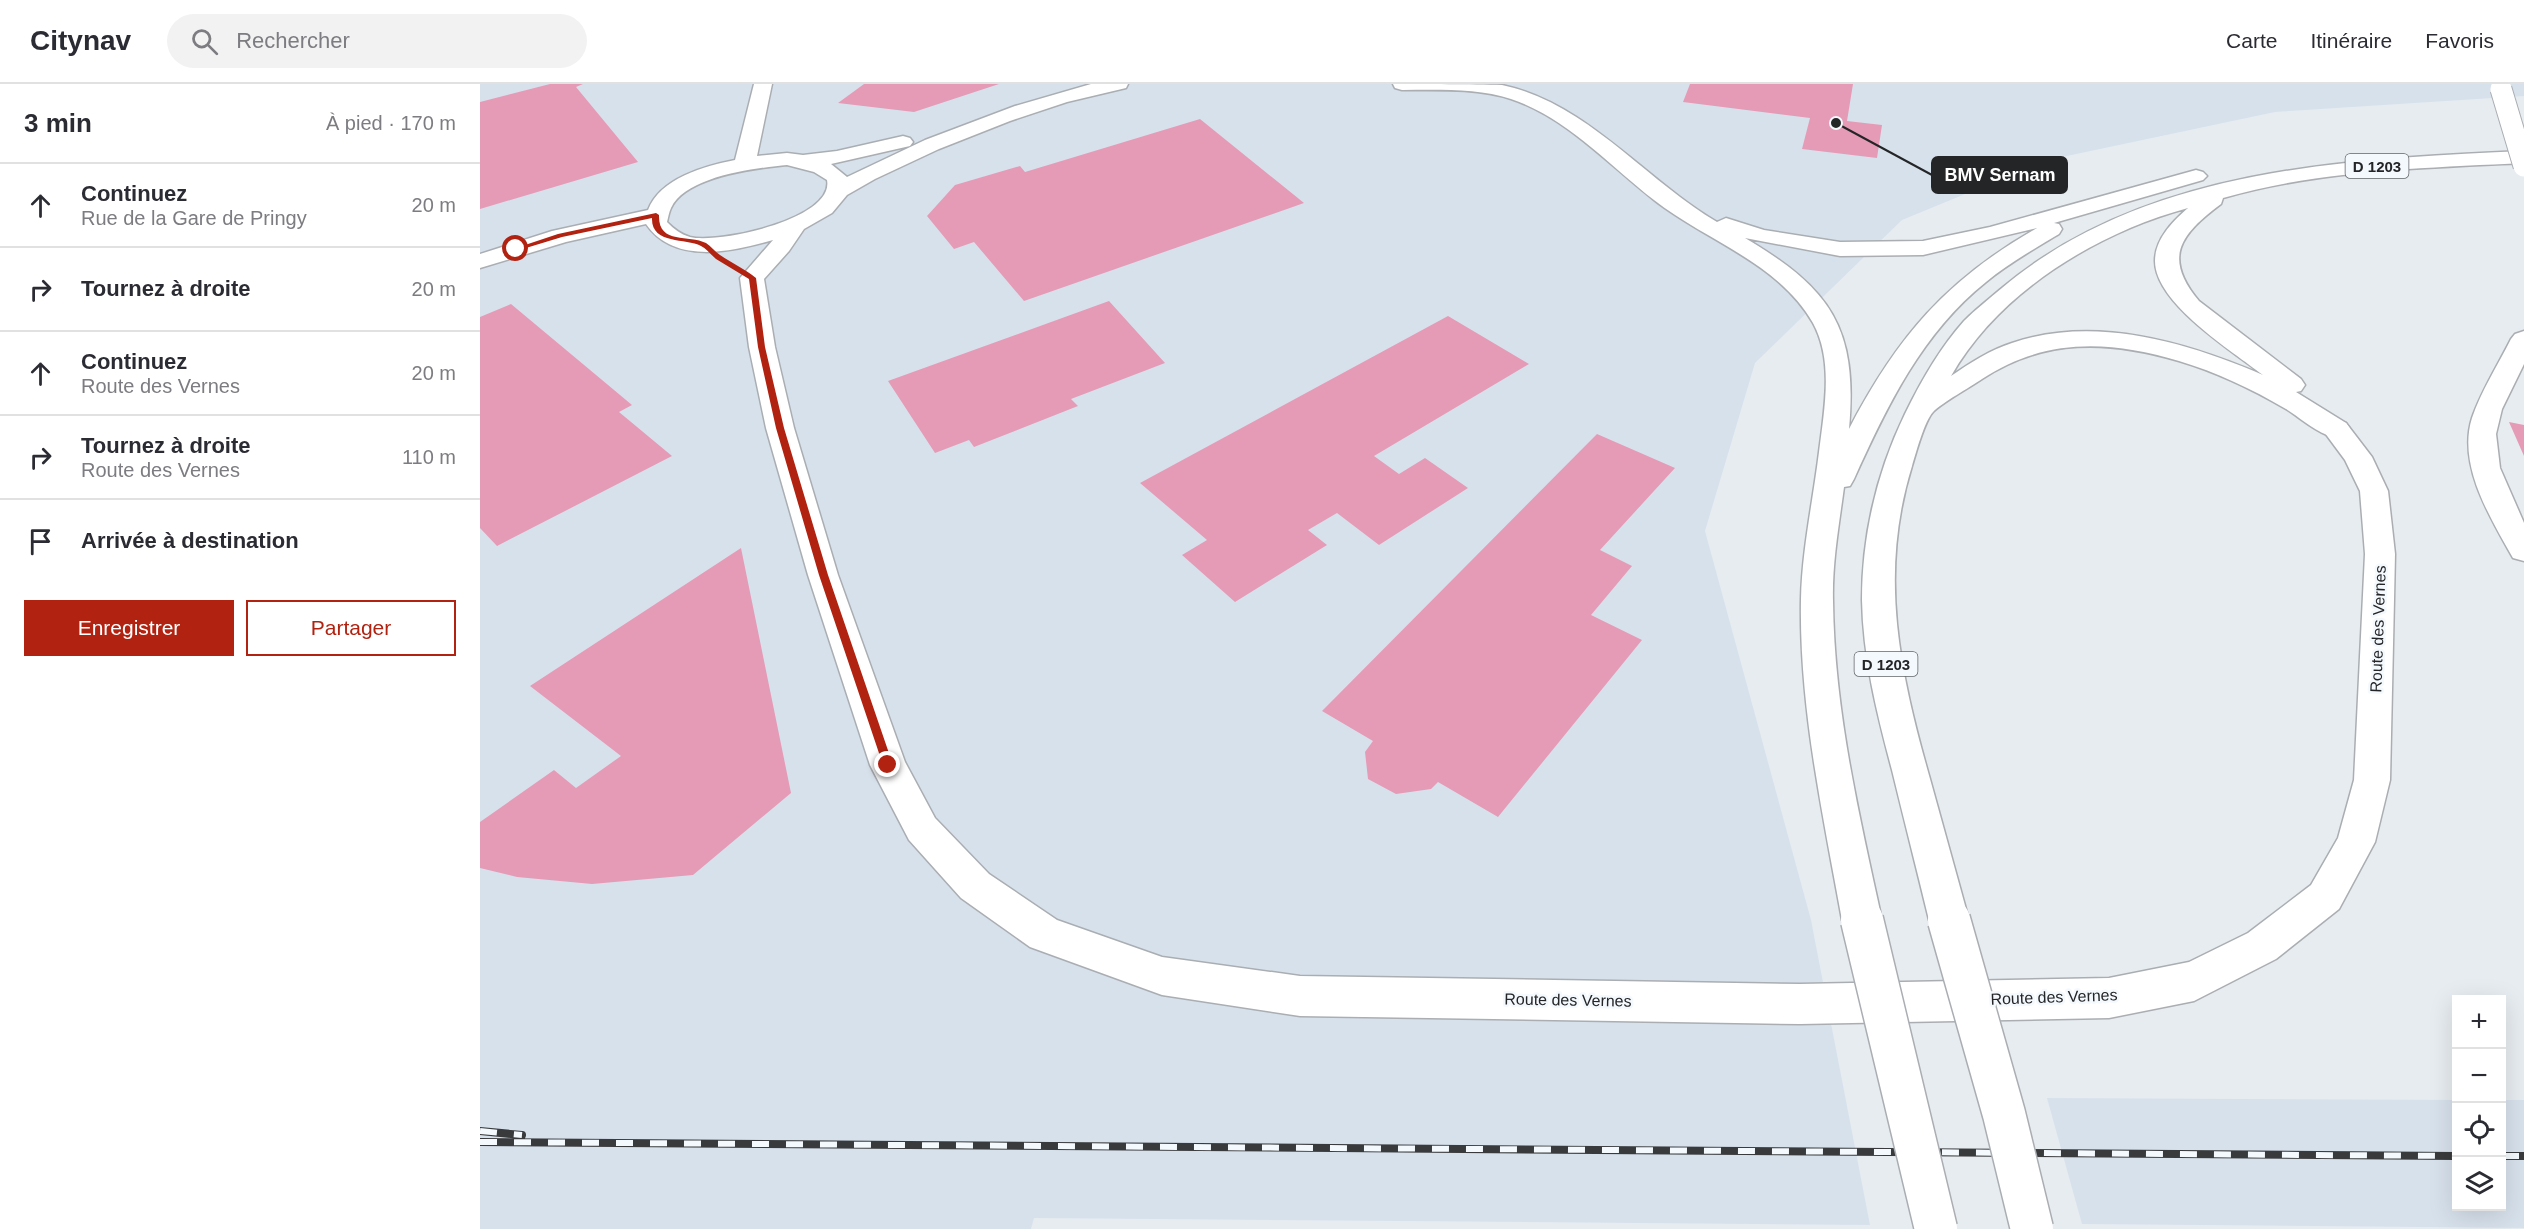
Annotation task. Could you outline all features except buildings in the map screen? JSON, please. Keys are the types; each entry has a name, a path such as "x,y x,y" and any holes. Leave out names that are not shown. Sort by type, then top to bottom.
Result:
{"main road":[{"path":"745,164 763,84"},
{"path":"995,119 837,157 805,161 766,160 713,172 685,184 665,199 656,215 656,223 659,230 668,236 680,241 703,244 750,240 794,227 826,207 837,192 899,157 995,119 1072,93 1119,84"},
{"path":"1402,84 1485,87 1519,95 1547,107 1669,202 1782,274 1801,292 1827,325 1834,343 1838,374 1828,512 1820,552 1817,598 1820,682 1831,762 1862,920 1936,1229"},
{"path":"2500,86 2524,166"},
{"name":"D 1203","path":"2271,161 2363,149 2524,141"},
{"name":"D 1203","path":"2032,1229 2004,1114 1893,710 1878,599 1884,525 1892,486 1905,442 1934,382 1969,332 1999,302 2034,274 2111,229 2181,202 2278,179 2355,168 2447,160 2524,157"},
{"path":"805,161 832,171 838,178 837,192"},
{"path":"1690,214 1760,236 1802,244 1840,249 1897,250 1952,244 1994,234 2212,172"},
{"path":"1828,512 1874,403 1924,328 1958,293 2000,260 2043,233 2091,210 2175,181"},
{"path":"2233,189 2197,210 2178,229 2167,250 2167,273 2176,290 2190,306 2286,379 2336,429"},
{"path":"480,261 560,236 656,215"},
{"path":"703,244 717,256 752,278 781,246 794,227"},
{"name":"Route des Vernes","path":"752,278 762,347 780,428 823,575 888,765 922,829 975,886 1044,934 1162,976 1300,996 1800,1004 2109,998 2194,981 2262,946 2325,897 2356,842 2372,780 2380,554 2374,491 2358,457 2336,429"},
{"path":"2524,339 2484,421 2483,441 2485,464 2493,488 2524,550"},
{"path":"1921,409 1983,368 2022,348 2075,340 2103,340 2152,346 2209,362 2281,394 2336,429"}],"shaded area":[{"path":"480,84 2524,84 2524,96 2275,112 2048,160 1902,220 1755,363 1705,531 1811,920 1870,1225 1034,1218 1031,1229 480,1229"},
{"path":"2047,1098 2452,1100 2452,1211 2506,1211 2506,1100 2524,1100 2524,1228 2082,1224"}],"railway":[{"path":"480,1131 522,1135"},
{"path":"480,1142 2452,1156"},
{"path":"2506,1156 2524,1156"}],"place":[{"name":"BMV Sernam","path":"1836,123"}],"route":[{"path":"516,249 560,236 656,215 659,230 668,236 680,241 703,244 717,256 752,278 762,347 780,428 823,575 888,765"}]}
